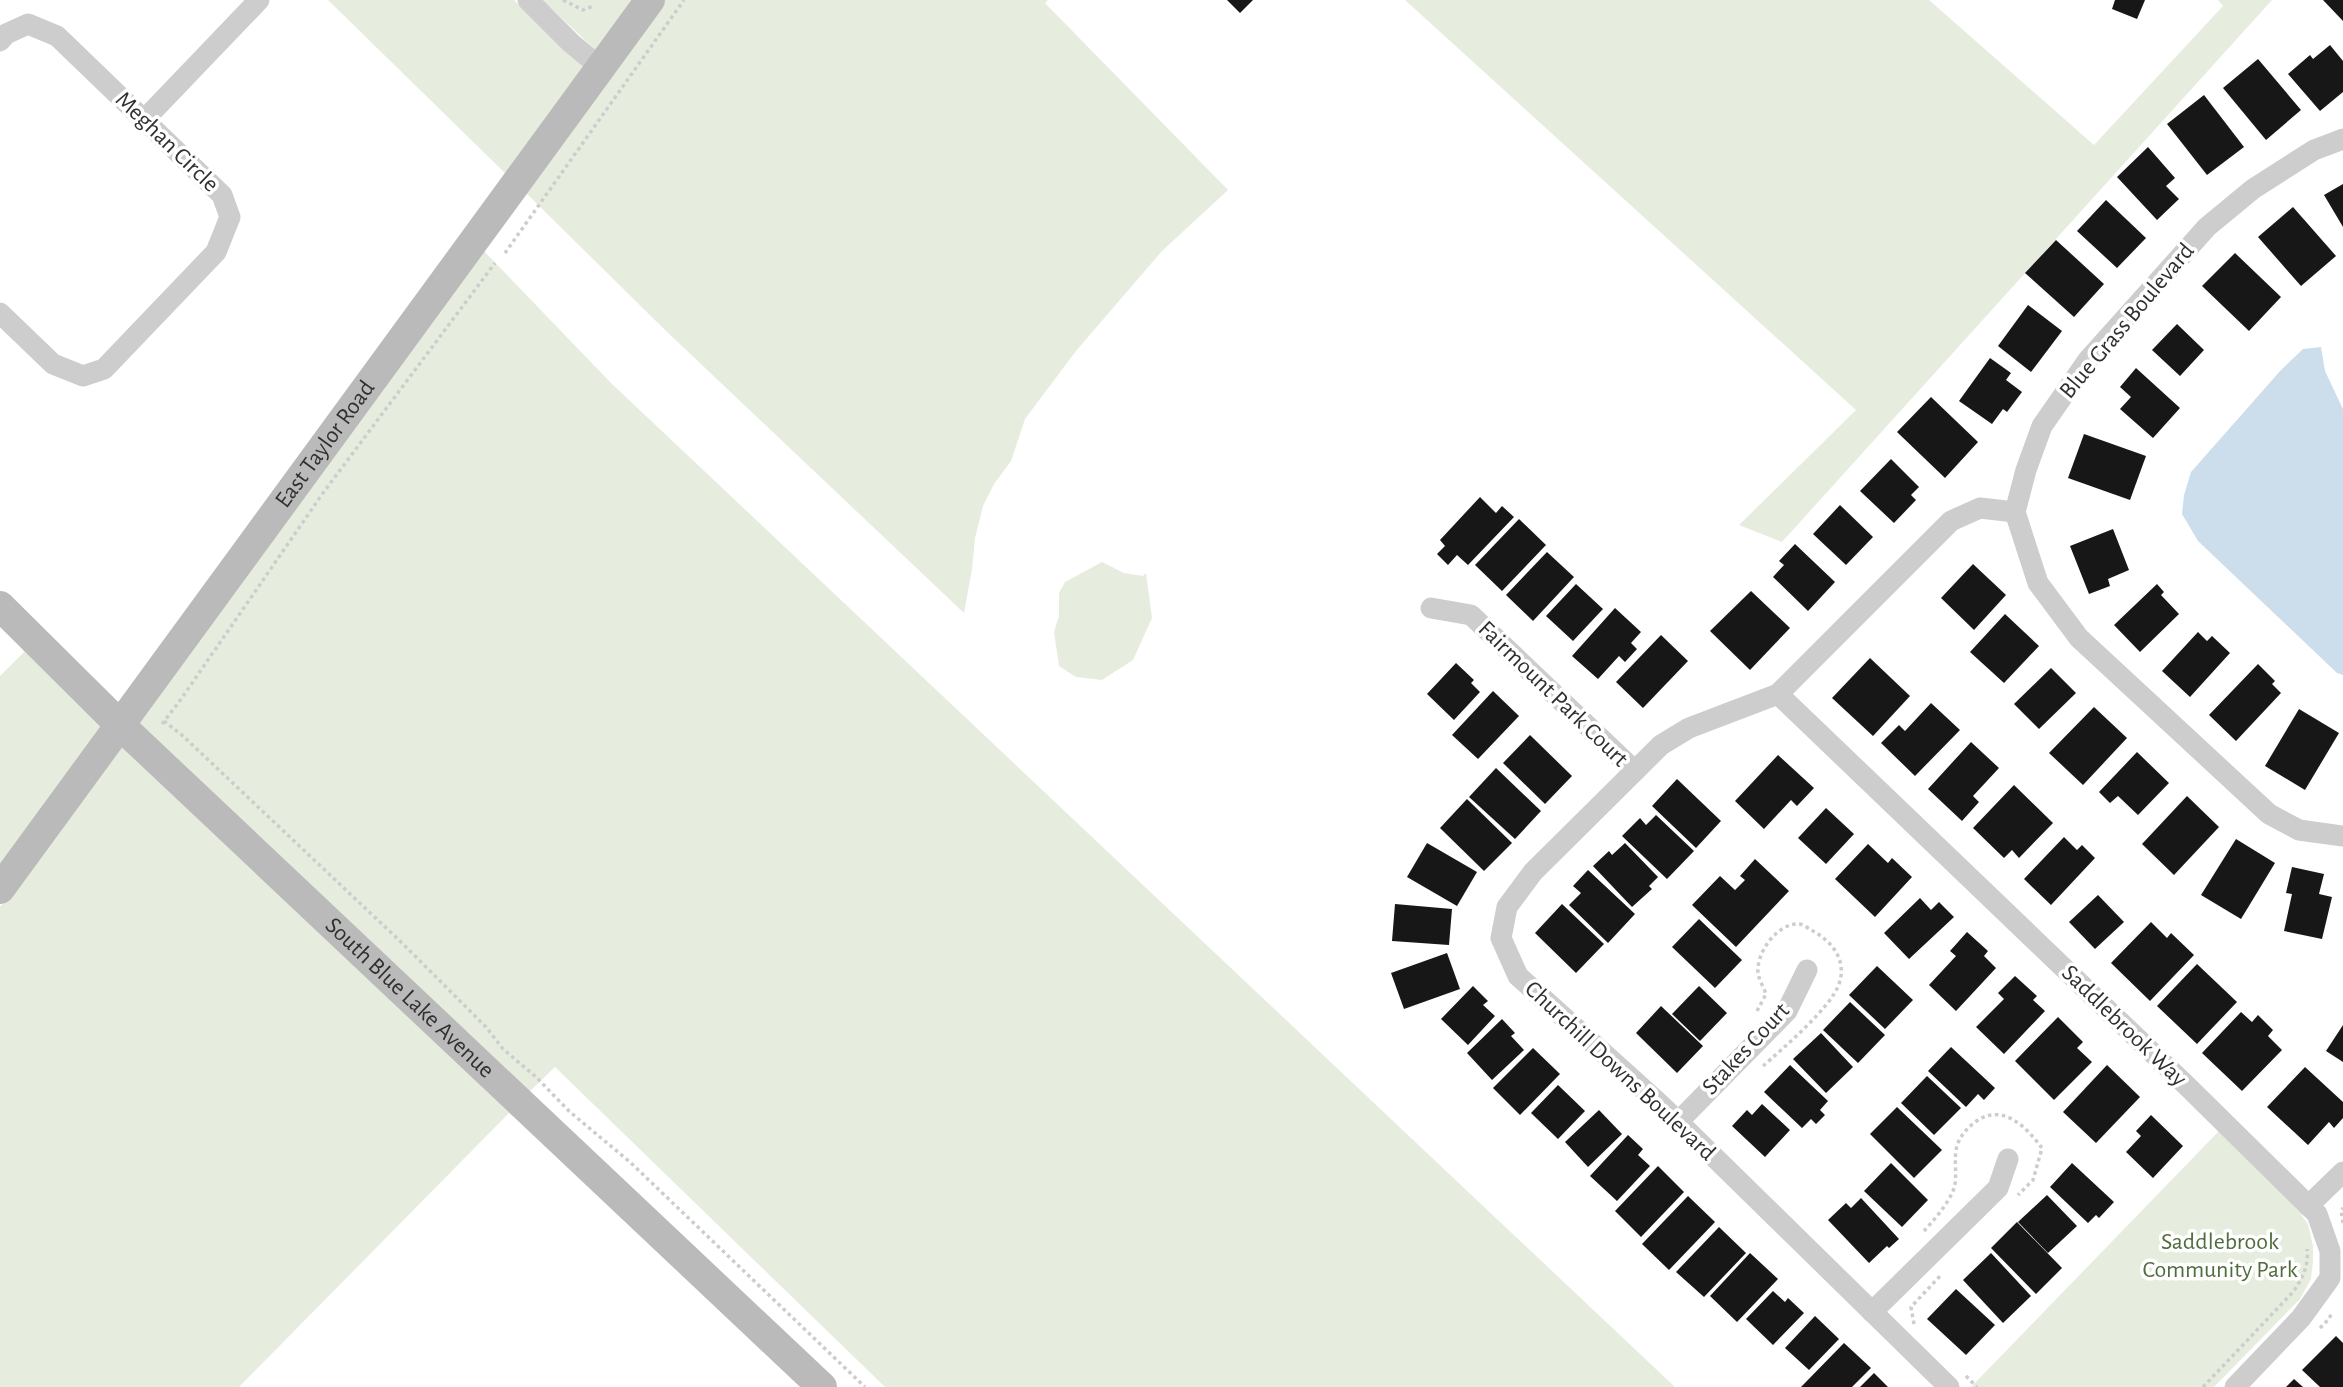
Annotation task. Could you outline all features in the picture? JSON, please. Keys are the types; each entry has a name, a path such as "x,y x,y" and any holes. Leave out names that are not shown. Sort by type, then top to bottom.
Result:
{"main road":[{"name":"East Taylor Road","path":"0,889 650,0"},
{"name":"South Blue Lake Avenue","path":"0,606 119,724 822,1387"}],"street":[{"path":"145,119 259,0"},
{"path":"528,0 571,43 600,67"},
{"name":"Meghan Circle","path":"0,40 6,34 28,24 57,36 222,195 230,217 216,252 104,369 83,376 53,364 0,313"},
{"name":"Blue Grass Boulevard","path":"2015,512 2042,426 2088,360 2207,227 2253,189 2314,150 2343,139"},
{"name":"Churchill Downs Boulevard","path":"1954,1378 1872,1312 1678,1122 1518,976 1501,938 1507,907 1534,872 1661,745 1689,728 1778,694 1951,521 1980,508 2015,512"},
{"path":"2015,512 2038,583 2079,638 2269,814 2299,830 2343,835"},
{"name":"Fairmount Park Court","path":"1431,608 1471,615 1635,771"},
{"name":"Saddlebrook Way","path":"1778,694 2317,1214 2330,1251 2330,1278 2301,1318 2235,1387"},
{"name":"Stakes Court","path":"1678,1122 1787,1011 1807,970"},
{"path":"1872,1312 1998,1188 2008,1159"},
{"path":"2308,1206 2343,1172"}],"path":[{"path":"562,0 583,10 593,6"},
{"path":"505,253 684,0"},
{"path":"495,263 323,493 163,722 183,736 401,942 486,1027 503,1049 536,1077 570,1112 631,1163 865,1387"},
{"path":"1754,1018 1766,994 1758,973 1761,952 1783,927 1800,924 1822,936 1837,952 1841,965 1839,983 1830,1001 1762,1068"},
{"path":"1916,1239 1931,1223 1953,1190 1958,1144 1966,1129 1981,1118 2001,1114 2013,1119 2030,1133 2042,1148 2033,1180 2015,1198"},
{"path":"2343,1208 2343,1225"},
{"path":"2203,1387 2293,1292 2304,1276 2308,1256 2306,1247"},
{"path":"1914,1325 1911,1307 1945,1270"},
{"path":"1954,1378 1978,1387"}],"green space":[{"path":"328,0 514,0 586,68 508,176"},
{"path":"542,0 636,0 598,52"},
{"path":"663,0 1048,0 1045,3 1228,190 1162,251 1076,351 1025,419 1011,461 994,484 983,506 975,538 964,613 665,330 524,191"},
{"path":"1405,0 1929,0 2094,145 2223,6 2218,0 2272,0 1782,542 1739,525 1856,410"},
{"path":"482,249 611,383 1675,1387 885,1387 555,1067 526,1095 133,724"},
{"path":"1102,562 1124,573 1143,576 1146,573 1152,618 1133,660 1102,680 1076,677 1059,666 1054,632 1059,616 1059,593 1065,582"},
{"path":"28,648 106,725 0,870 0,676"},
{"path":"121,740 513,1109 239,1387 0,1387 0,907"},
{"name":"Saddlebrook Community Park","path":"2219,1131 2291,1201 2308,1224 2313,1261 2311,1279 2300,1299 2214,1387 1971,1387"}],"water":[{"path":"2321,347 2325,371 2343,409 2343,675 2337,673 2198,541 2182,514 2191,472 2281,370 2303,349"}],"building":[{"path":"1227,0 1253,0 1240,13"},
{"path":"2115,0 2145,0 2137,19 2112,9"},
{"path":"2323,0 2343,0 2343,21"},
{"path":"2330,45 2343,61 2343,92 2320,111 2288,74 2310,55 2313,59"},
{"path":"2258,59 2301,110 2266,140 2223,88"},
{"path":"2204,95 2244,147 2207,175 2167,124"},
{"path":"2148,147 2175,178 2166,186 2179,199 2157,220 2117,177"},
{"path":"2343,184 2343,227 2324,195"},
{"path":"2106,200 2146,238 2117,268 2077,231"},
{"path":"2293,207 2336,256 2301,286 2258,237"},
{"path":"2056,240 2104,284 2074,317 2025,273"},
{"path":"2235,253 2281,297 2249,331 2202,286"},
{"path":"2028,305 2062,331 2031,372 1998,346"},
{"path":"2177,324 2204,350 2180,376 2152,350"},
{"path":"1990,358 2011,373 2006,380 2022,392 2007,412 2003,409 1992,424 1959,401"},
{"path":"2136,368 2180,408 2153,438 2120,409 2131,397 2120,387"},
{"path":"1931,397 1978,442 1945,478 1897,432"},
{"path":"2084,434 2146,456 2130,500 2068,478"},
{"path":"1891,459 1919,487 1911,495 1916,500 1894,523 1860,491"},
{"path":"1480,497 1496,513 1502,506 1514,517 1468,565 1457,555 1448,565 1437,554 1445,546 1440,540"},
{"path":"1840,505 1873,537 1846,565 1813,534"},
{"path":"1519,519 1546,545 1502,591 1475,565"},
{"path":"2113,529 2129,570 2108,579 2110,586 2089,594 2070,546"},
{"path":"1795,544 1835,582 1808,611 1773,577 1784,565 1779,561"},
{"path":"1547,552 1574,577 1533,621 1506,595"},
{"path":"1973,564 2006,595 1974,630 1941,598"},
{"path":"1576,584 1603,609 1573,641 1546,616"},
{"path":"2157,584 2164,592 2161,595 2179,614 2140,652 2114,625"},
{"path":"1751,591 1790,628 1750,670 1710,631"},
{"path":"1615,608 1641,632 1631,643 1637,649 1625,662 1619,656 1598,679 1572,656"},
{"path":"2005,614 2039,646 2004,683 1970,652"},
{"path":"2198,632 2207,641 2212,636 2230,653 2190,697 2162,671"},
{"path":"1661,635 1688,661 1643,708 1616,682"},
{"path":"1870,658 1910,696 1873,736 1832,698"},
{"path":"1456,663 1474,680 1471,683 1480,692 1454,720 1427,694"},
{"path":"2258,664 2275,681 2272,684 2281,693 2236,741 2209,715"},
{"path":"2051,668 2076,693 2039,729 2014,704"},
{"path":"1493,691 1519,716 1478,759 1452,735"},
{"path":"1931,703 1960,730 1915,776 1881,743 1899,725 1905,731"},
{"path":"2094,707 2127,738 2083,785 2049,753"},
{"path":"2299,709 2339,733 2305,790 2265,766"},
{"path":"1530,735 1572,776 1545,804 1503,763"},
{"path":"1971,742 1999,768 1973,796 1979,802 1962,821 1928,789"},
{"path":"2137,752 2169,783 2138,815 2118,796 2110,803 2099,792"},
{"path":"1778,755 1814,788 1797,806 1791,800 1764,829 1735,801"},
{"path":"1496,768 1541,811 1515,839 1469,797"},
{"path":"1677,779 1721,821 1696,848 1652,806"},
{"path":"2014,785 2053,823 2019,858 2012,850 2004,858 1973,828"},
{"path":"2187,796 2219,827 2174,875 2142,844"},
{"path":"1467,799 1512,843 1484,871 1440,828"},
{"path":"1826,808 1854,834 1826,864 1798,838"},
{"path":"1656,815 1694,851 1667,879 1622,836 1640,818 1646,825"},
{"path":"2064,837 2077,850 2082,845 2095,858 2051,905 2024,879"},
{"path":"2236,839 2275,863 2241,919 2201,895"},
{"path":"1427,843 1477,872 1457,906 1407,877"},
{"path":"1625,843 1658,877 1649,886 1652,889 1632,907 1593,866 1609,851 1612,855"},
{"path":"1868,844 1888,863 1892,858 1912,877 1875,917 1835,879"},
{"path":"1755,859 1789,891 1736,947 1692,905 1720,876 1735,890 1745,880 1740,876"},
{"path":"2292,867 2324,874 2319,894 2332,897 2322,939 2284,931 2292,894 2286,893"},
{"path":"1588,870 1635,914 1608,943 1569,905 1581,893 1573,886"},
{"path":"2098,895 2124,922 2095,949 2069,922"},
{"path":"1920,898 1931,910 1939,902 1954,917 1909,959 1884,933"},
{"path":"1395,904 1452,909 1449,945 1392,941"},
{"path":"1562,904 1604,944 1576,973 1535,933"},
{"path":"1699,919 1742,960 1715,988 1672,947"},
{"path":"2151,922 2167,938 2171,933 2194,955 2150,1001 2111,963"},
{"path":"1967,932 1988,951 1984,956 1996,968 1956,1011 1929,985 1956,956 1950,951"},
{"path":"1447,953 1460,989 1404,1009 1391,973"},
{"path":"2197,964 2237,1002 2197,1044 2157,1006"},
{"path":"1877,966 1913,1000 1885,1029 1849,995"},
{"path":"2015,976 2037,996 2033,1000 2045,1011 2004,1054 1976,1027 2004,999 1998,993"},
{"path":"1473,986 1488,1001 1483,1005 1495,1016 1468,1045 1441,1019"},
{"path":"1699,986 1727,1013 1700,1041 1672,1014"},
{"path":"1850,1002 1885,1035 1858,1063 1823,1030"},
{"path":"1661,1006 1703,1046 1677,1073 1636,1033"},
{"path":"2241,1012 2252,1022 2258,1015 2273,1030 2268,1036 2282,1050 2242,1091 2202,1053"},
{"path":"2058,1017 2083,1042 2077,1048 2092,1062 2054,1100 2015,1061"},
{"path":"1502,1019 1515,1033 1511,1036 1524,1050 1492,1080 1467,1053"},
{"path":"2343,1025 2343,1062 2326,1051"},
{"path":"1821,1033 1853,1067 1826,1093 1793,1059"},
{"path":"1951,1047 1995,1088 1984,1100 1978,1094 1966,1107 1928,1071"},
{"path":"1533,1048 1560,1074 1520,1115 1493,1088"},
{"path":"1790,1065 1828,1101 1820,1110 1825,1115 1816,1124 1811,1119 1802,1128 1764,1092"},
{"path":"2107,1065 2140,1097 2096,1143 2063,1112"},
{"path":"2305,1067 2343,1102 2343,1118 2334,1128 2329,1122 2308,1145 2267,1107"},
{"path":"1927,1076 1961,1108 1934,1135 1901,1103"},
{"path":"1558,1085 1585,1111 1558,1139 1531,1113"},
{"path":"1762,1104 1790,1130 1765,1157 1732,1126 1747,1110 1752,1115"},
{"path":"1897,1107 1942,1150 1914,1178 1870,1134"},
{"path":"1599,1110 1622,1134 1588,1167 1565,1142"},
{"path":"2151,1115 2183,1146 2153,1178 2126,1152 2141,1136 2136,1131"},
{"path":"1628,1135 1643,1149 1638,1155 1650,1166 1617,1201 1590,1176"},
{"path":"1891,1163 1928,1200 1902,1227 1864,1191"},
{"path":"2072,1163 2114,1202 2099,1218 2096,1215 2088,1223 2050,1187"},
{"path":"1658,1166 1684,1192 1641,1237 1615,1211"},
{"path":"2047,1195 2077,1226 2048,1253 2018,1222"},
{"path":"1688,1196 1715,1222 1669,1270 1642,1244"},
{"path":"1861,1198 1899,1239 1869,1263 1828,1220 1846,1203 1851,1208"},
{"path":"2017,1222 2062,1268 2036,1294 1991,1248"},
{"path":"1719,1227 1746,1253 1704,1297 1676,1272"},
{"path":"1750,1253 1778,1279 1737,1322 1710,1296"},
{"path":"1991,1253 2031,1296 2003,1323 1963,1280"},
{"path":"1956,1289 1995,1325 1966,1355 1927,1319"},
{"path":"1773,1291 1785,1302 1788,1298 1804,1313 1773,1345 1746,1319"},
{"path":"1815,1316 1839,1339 1809,1370 1785,1348"},
{"path":"2336,1336 2343,1343 2343,1387 2320,1387 2302,1370"},
{"path":"1844,1343 1871,1368 1852,1387 1801,1387"},
{"path":"1874,1373 1888,1387 1860,1387"},
{"path":"2294,1379 2303,1387 2286,1387"}]}
